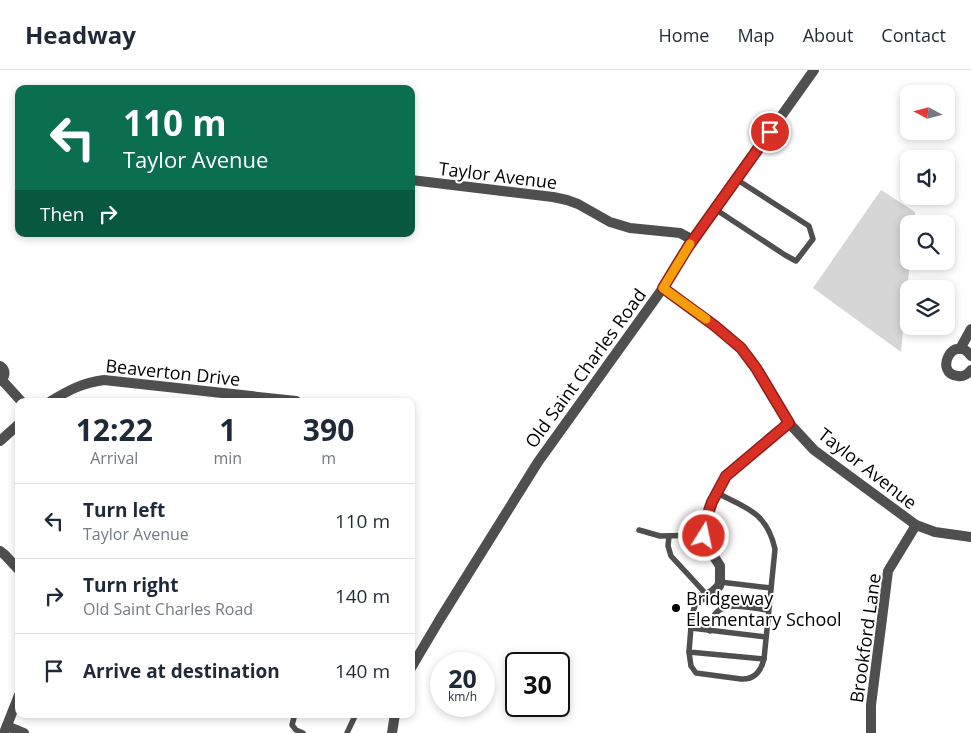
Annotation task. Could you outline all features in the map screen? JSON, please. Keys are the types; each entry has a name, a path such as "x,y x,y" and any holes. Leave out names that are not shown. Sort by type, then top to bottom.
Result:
{"street":[{"name":"Old Saint Charles Road","path":"415,661 538,462 663,288 693,240 814,70"},
{"name":"Taylor Avenue","path":"415,180 553,197 578,204 610,222 630,228 680,233 693,240"},
{"name":"Taylor Avenue","path":"663,288 715,326 741,348 756,368 789,423 814,450 916,525 935,532 971,537"},
{"path":"960,349 971,329"},
{"path":"971,356 965,350 955,350 950,353 946,362 946,368 949,372 959,377 964,376 971,370"},
{"path":"0,366 5,372 4,378 1,380 18,398"},
{"name":"Beaverton Drive","path":"56,398 74,388 90,382 104,380 269,398"},
{"path":"702,597 719,586 720,582 720,566 704,542 705,522 712,502 726,476 789,423"},
{"path":"0,441 15,428"},
{"name":"Brookford Lane","path":"871,733 871,705 888,571 916,525"},
{"path":"0,551 15,565"},
{"path":"15,706 6,730 24,733"},
{"path":"392,733 394,718"}],"lane":[{"path":"715,209 796,261 814,238 809,226 736,179"},
{"path":"669,536 668,546 671,556 702,597 692,614 689,652 691,666 696,673 742,680 752,678 761,668 764,659 775,548 770,530 757,514 717,493"},
{"path":"639,530 660,536 704,536"},
{"path":"720,582 771,588"},
{"path":"710,630 713,617 726,606 768,610"},
{"path":"691,628 766,638"},
{"path":"689,652 764,659"},
{"path":"294,718 292,725 296,730 303,733"},
{"path":"347,733 354,718"}],"shaded area":[{"path":"881,190 900,202 900,205 904,205 915,212 915,215 900,215 900,270 909,270 908,280 900,280 900,335 903,335 901,352 813,288"}],"slow traffic":[{"path":"690,244 663,288 706,319"}],"place":[{"name":"Bridgeway Elementary School","path":"676,608"}],"route":[{"path":"704,536 705,522 712,502 726,476 789,423 756,368 741,348 715,326 663,288 688,247 770,132"}]}
